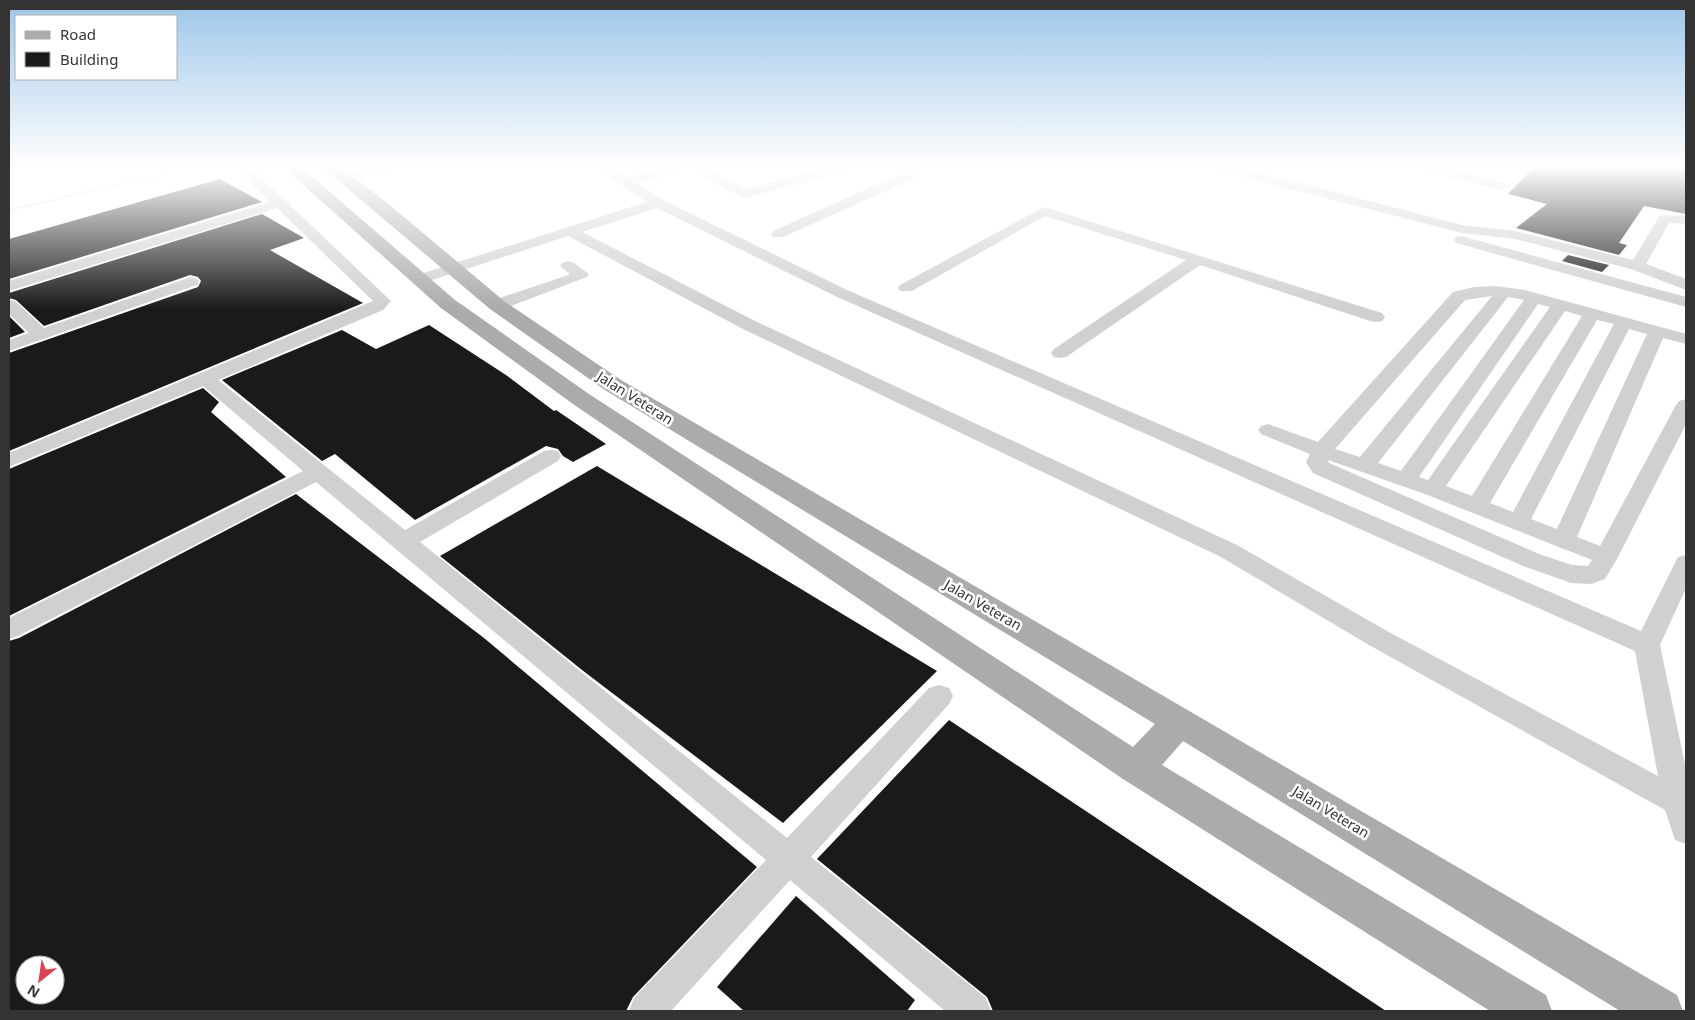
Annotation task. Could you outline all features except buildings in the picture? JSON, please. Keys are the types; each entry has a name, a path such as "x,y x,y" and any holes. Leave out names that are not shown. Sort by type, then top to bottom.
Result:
{"main road":[{"path":"345,214 448,304 596,410 1136,768 1530,1011"},
{"name":"Jalan Veteran","path":"388,214 497,305 630,396 1179,721 1661,1011"},
{"path":"1136,768 1179,721"}],"street":[{"path":"9,286 245,214"},
{"path":"9,461 377,306 383,301 291,214"},
{"path":"420,279 624,214"},
{"path":"680,214 841,293 1647,645"},
{"path":"778,234 824,214"},
{"path":"906,288 1041,214"},
{"path":"1049,214 1198,259 1376,317"},
{"path":"1402,214 1462,229 1515,235 1637,266 1686,285"},
{"path":"1637,266 1665,218 1684,216"},
{"path":"569,231 749,326 1236,555 1378,638 1678,802"},
{"path":"1453,238 1686,302"},
{"path":"1060,353 1198,259"},
{"path":"497,305 581,274 568,266"},
{"path":"9,346 191,282"},
{"path":"1686,339 1560,304 1504,291 1476,291 1459,296 1322,451 1317,462 1322,468 1531,560 1571,574 1591,575 1596,573 1606,557 1686,405"},
{"path":"1364,466 1504,291"},
{"path":"1406,479 1534,298"},
{"path":"1432,489 1560,304"},
{"path":"9,305 41,334"},
{"path":"1478,507 1592,313"},
{"path":"1518,524 1624,321"},
{"path":"1563,541 1658,330"},
{"path":"206,379 973,1011"},
{"path":"1268,430 1364,466 1406,479 1606,557"},
{"path":"403,542 551,456"},
{"path":"9,629 318,472"},
{"path":"1686,564 1647,645 1678,802 1686,830"},
{"path":"647,1011 939,696"}]}
